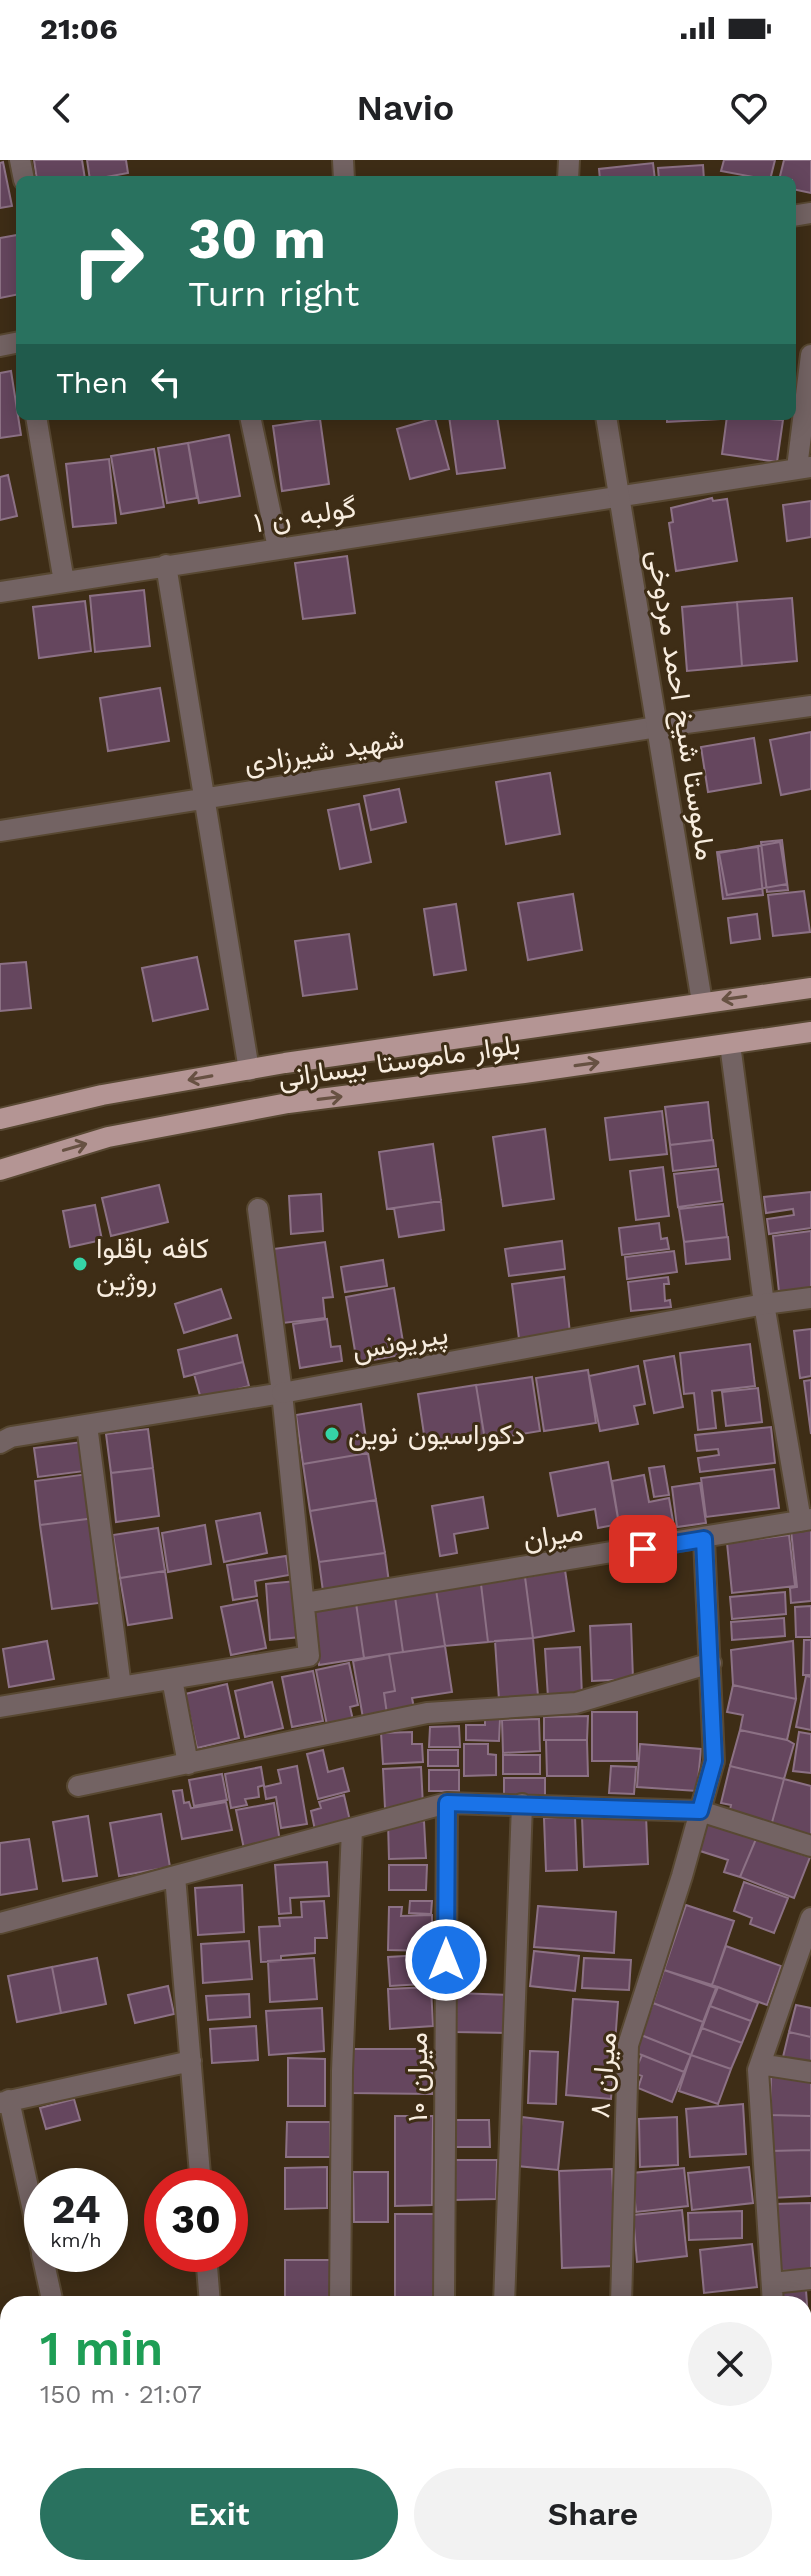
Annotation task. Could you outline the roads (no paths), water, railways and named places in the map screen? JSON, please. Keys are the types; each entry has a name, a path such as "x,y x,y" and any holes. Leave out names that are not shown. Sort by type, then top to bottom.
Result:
{"main road":[{"name":"بلوار ماموستا بیسارانی","path":"0,1119 102,1095 249,1070 811,988"},
{"name":"بلوار ماموستا بیسارانی","path":"0,1170 108,1137 288,1103 811,1032"}],"street":[{"path":"804,467 811,355"},
{"path":"37,420 64,582"},
{"path":"251,420 278,548"},
{"name":"ماموستا شیخ احمد مردوخی","path":"607,420 702,1002"},
{"name":"گولبه ن ۱","path":"0,592 804,467"},
{"path":"166,565 249,1070"},
{"name":"شهید شیرزادی","path":"0,831 657,727 811,706"},
{"path":"730,1044 764,1304 806,1520"},
{"path":"0,1707 309,1656 282,1393 258,1209"},
{"name":"پیریونس","path":"0,1443 11,1437 282,1393 764,1304 811,1298"},
{"path":"87,1425 121,1687"},
{"name":"میران","path":"304,1603 806,1520"},
{"name":"میران ۸","path":"621,2296 628,2045 714,1761 704,1539"},
{"path":"78,1786 427,1713 576,1703 711,1663"},
{"path":"172,1679 188,1764"},
{"path":"0,1923 447,1803 700,1811 811,1846"},
{"name":"میران ۱۰","path":"444,2296 447,1803"},
{"path":"504,2296 522,1804"},
{"path":"340,2296 342,2071 352,1829"},
{"path":"175,1876 200,2168"},
{"path":"811,1918 758,2070 773,2294 811,2279"},
{"path":"24,2181 4,2102 191,2061"},
{"path":"760,2064 811,2072"},
{"path":"46,2272 51,2296"},
{"path":"207,2272 209,2296"}],"place":[{"name":"کافه باقلوا روژین","path":"80,1264"},
{"name":"دکوراسیون نوین","path":"332,1434"}]}
